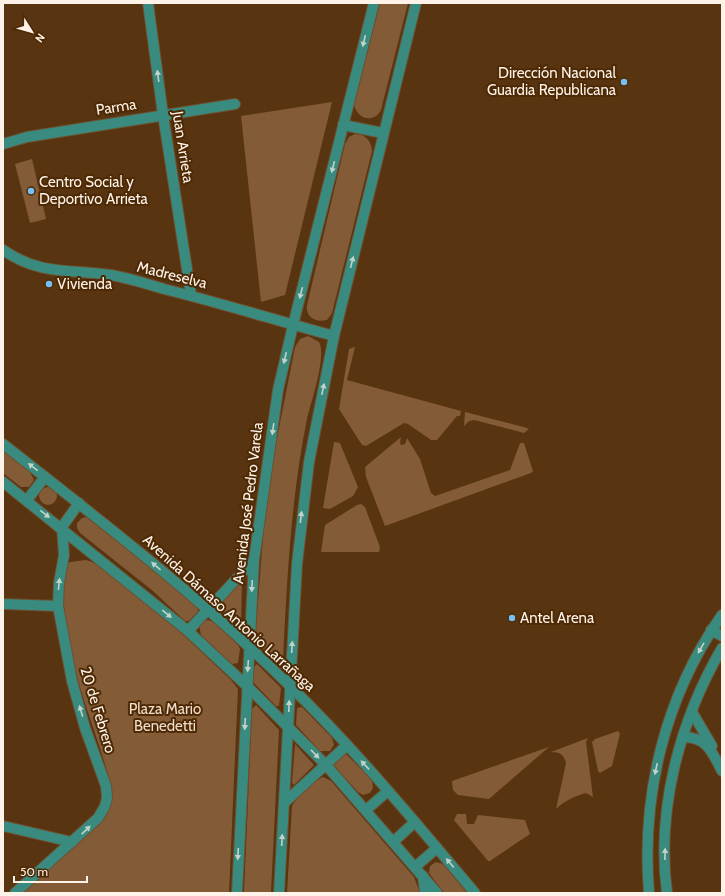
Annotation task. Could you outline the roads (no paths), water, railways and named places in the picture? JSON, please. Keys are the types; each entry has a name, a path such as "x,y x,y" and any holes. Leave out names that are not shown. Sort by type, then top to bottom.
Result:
{"street":[{"name":"Juan Arrieta","path":"148,3 163,115 191,295"},
{"name":"Avenida José Pedro Varela","path":"237,893 246,685 254,560 278,390 374,3"},
{"path":"279,893 300,522 308,462 334,336 416,3"},
{"name":"Parma","path":"3,144 27,137 235,104"},
{"path":"343,125 383,133"},
{"name":"Madreselva","path":"3,250 18,260 42,268 60,272 111,275 191,295 334,336"},
{"name":"Avenida Dámaso Antonio Larrañaga","path":"3,444 79,503 207,609 290,686 388,791 475,893"},
{"path":"27,500 45,477"},
{"path":"3,482 188,631 246,685 326,765 437,893"},
{"path":"62,528 79,503"},
{"name":"20 de Febrero","path":"15,893 98,818 105,806 107,798 106,786 72,681 58,606 59,583 64,555 62,528"},
{"path":"188,631 254,560"},
{"path":"3,604 58,606"},
{"path":"649,893 647,844 650,800 660,748 677,698 690,670 711,630 722,615"},
{"path":"711,630 722,636"},
{"path":"667,893 665,860 667,818 678,754 704,681 722,648"},
{"path":"692,712 712,745 711,750"},
{"path":"683,737 693,737 700,740 711,750 722,771"},
{"path":"284,803 346,746"},
{"path":"660,748 678,754"},
{"path":"366,810 388,791"},
{"path":"394,842 415,822"},
{"path":"3,826 72,842"},
{"path":"415,867 437,848"},
{"path":"423,876 425,893"}],"place":[{"name":"Dirección Nacional Guardia Republicana","path":"624,82"},
{"name":"Centro Social y Deportivo Arrieta","path":"31,191"},
{"name":"Vivienda","path":"49,284"},
{"name":"Antel Arena","path":"512,618"}],"park label":[{"name":"Plaza Mario Benedetti","path":"165,718"}]}
